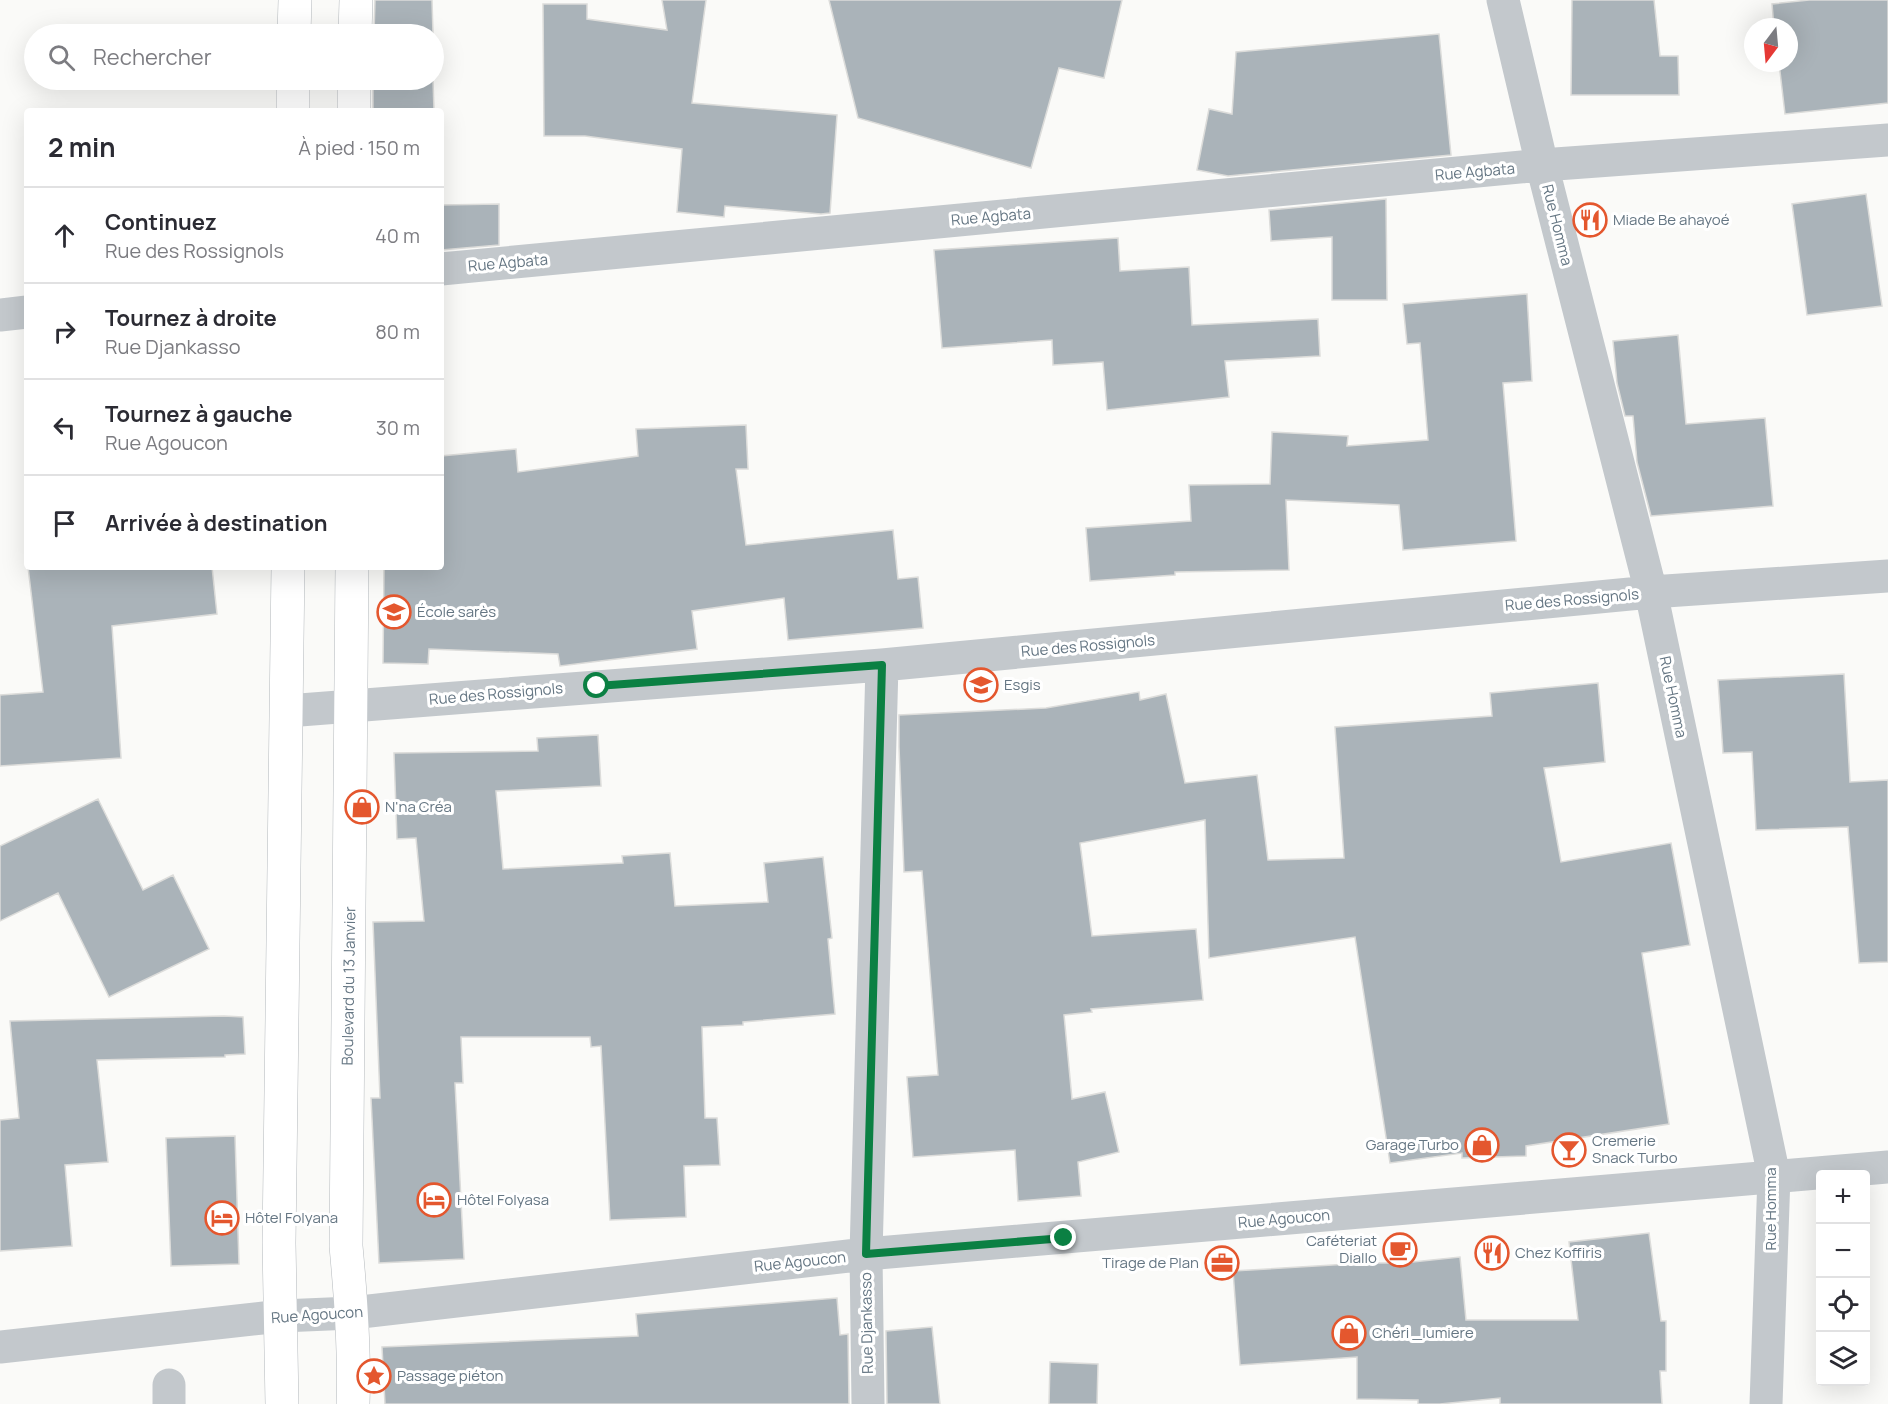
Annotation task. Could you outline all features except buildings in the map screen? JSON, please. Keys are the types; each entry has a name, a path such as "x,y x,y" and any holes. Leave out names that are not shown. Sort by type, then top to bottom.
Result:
{"highway":[{"path":"294,24 295,0"},
{"path":"355,24 356,0"},
{"path":"293,90 293,108"},
{"path":"354,90 354,108"},
{"path":"282,1404 279,1243 288,570"},
{"name":"Boulevard du 13 Janvier","path":"352,570 346,1246 352,1313 353,1404"}],"street":[{"name":"Rue Homma","path":"1503,0 1542,165 1651,592 1774,1176 1767,1404"},
{"name":"Rue Agbata","path":"444,269 1542,165 1888,140"},
{"path":"0,315 24,312"},
{"name":"Rue des Rossignols","path":"287,711 882,665 1651,592 1888,576"},
{"name":"Rue Djankasso","path":"868,1404 866,1254 882,665"},
{"name":"Rue Agoucon","path":"0,1347 281,1316 352,1313 866,1254 1888,1167"}],"place":[{"name":"Miade Be ahayoé","path":"1590,220"},
{"name":"École sarès","path":"394,612"},
{"name":"Esgis","path":"981,685"},
{"name":"N'na Créa","path":"362,807"},
{"name":"Garage Turbo","path":"1482,1145"},
{"name":"Cremerie Snack Turbo","path":"1569,1150"},
{"name":"Hôtel Folyasa","path":"434,1200"},
{"name":"Hôtel Folyana","path":"222,1218"},
{"name":"Caféteriat Diallo","path":"1400,1250"},
{"name":"Chez Koffiris","path":"1492,1253"},
{"name":"Tirage de Plan","path":"1222,1263"},
{"name":"Chéri _lumiere","path":"1349,1333"},
{"name":"Passage piéton","path":"374,1376"}],"route":[{"path":"597,686 882,665 866,1254 1064,1238"}]}
